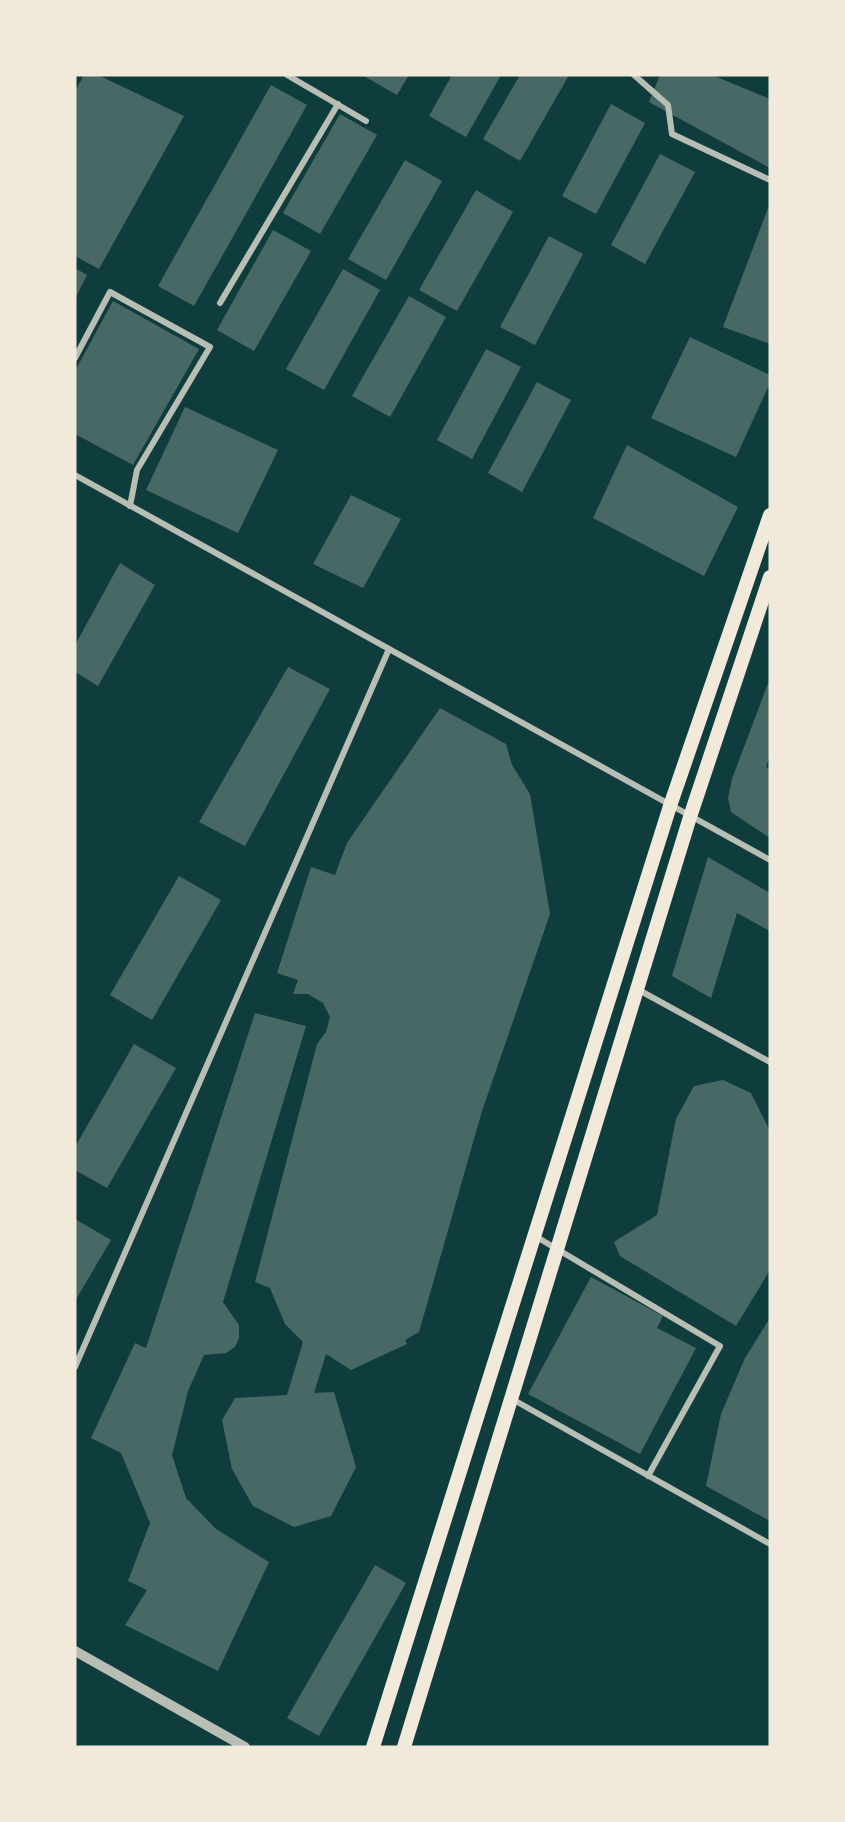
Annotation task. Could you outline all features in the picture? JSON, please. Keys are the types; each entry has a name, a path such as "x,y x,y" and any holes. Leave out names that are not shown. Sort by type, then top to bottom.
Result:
{"main road":[{"path":"373,1747 670,806 765,544 770,515"},
{"path":"404,1747 509,1398 690,817 770,577"}],"street":[{"path":"287,75 366,121"},
{"path":"634,75 668,105 672,134 770,180"},
{"path":"220,303 338,104"},
{"path":"75,358 110,292 210,347 137,470 130,506"},
{"path":"75,475 770,860"},
{"path":"75,1367 389,649"},
{"path":"637,989 770,1062"},
{"path":"534,1235 720,1346 648,1476"},
{"path":"509,1398 770,1544"},
{"path":"75,1651 245,1747"}],"building":[{"path":"84,75 98,75 184,116 99,269 75,256 75,91"},
{"path":"362,75 409,75 397,95"},
{"path":"452,75 501,75 466,137 429,116"},
{"path":"520,75 569,75 520,161 483,139"},
{"path":"660,75 712,75 770,99 770,168 649,102"},
{"path":"271,85 307,105 194,306 158,286"},
{"path":"611,104 645,123 596,214 562,196"},
{"path":"340,114 377,135 320,234 283,213"},
{"path":"660,154 695,172 645,264 611,245"},
{"path":"405,160 442,181 386,280 348,259"},
{"path":"476,190 513,212 457,311 419,290"},
{"path":"770,203 770,344 723,327"},
{"path":"273,230 311,251 254,351 217,330"},
{"path":"549,236 583,254 535,345 500,327"},
{"path":"75,268 87,275 75,299"},
{"path":"343,269 380,290 324,390 286,369"},
{"path":"409,296 446,317 390,417 352,396"},
{"path":"113,301 199,349 133,465 75,434 75,371"},
{"path":"690,337 770,375 770,383 736,457 651,418"},
{"path":"486,349 521,367 472,459 437,440"},
{"path":"537,382 571,400 522,492 488,473"},
{"path":"185,407 278,450 238,533 146,490"},
{"path":"627,445 738,507 704,576 593,518"},
{"path":"351,495 401,519 363,588 313,564"},
{"path":"120,563 155,585 98,686 75,672 75,645"},
{"path":"288,667 330,689 245,846 199,822"},
{"path":"770,678 770,756 766,767 770,769 770,838 731,812 728,798 732,779"},
{"path":"440,708 506,744 512,765 530,794 550,914 482,1111 419,1332 405,1340 407,1344 351,1370 326,1354 314,1393 334,1392 356,1467 331,1516 294,1527 253,1506 232,1469 222,1420 235,1398 287,1395 303,1342 285,1324 270,1288 255,1282 317,1044 326,1032 330,1017 323,1003 308,994 293,994 298,980 277,973 311,867 335,875 347,843"},
{"path":"708,857 770,893 770,931 737,913 711,998 672,976"},
{"path":"179,876 221,900 152,1020 110,995"},
{"path":"255,1013 306,1026 223,1302 239,1325 239,1338 235,1347 226,1353 204,1355 188,1391 172,1455 186,1498 216,1529 269,1562 218,1671 125,1625 147,1590 128,1581 150,1523 121,1453 91,1438 135,1343 146,1348"},
{"path":"134,1044 176,1068 107,1188 75,1170 75,1147"},
{"path":"723,1080 751,1093 770,1131 770,1270 736,1326 620,1256 614,1242 657,1215 676,1119 694,1086"},
{"path":"75,1219 111,1240 75,1301"},
{"path":"591,1277 663,1316 657,1328 696,1348 640,1454 528,1394"},
{"path":"770,1318 770,1521 706,1486 721,1414 745,1358"},
{"path":"375,1565 406,1583 319,1736 287,1718"}]}
